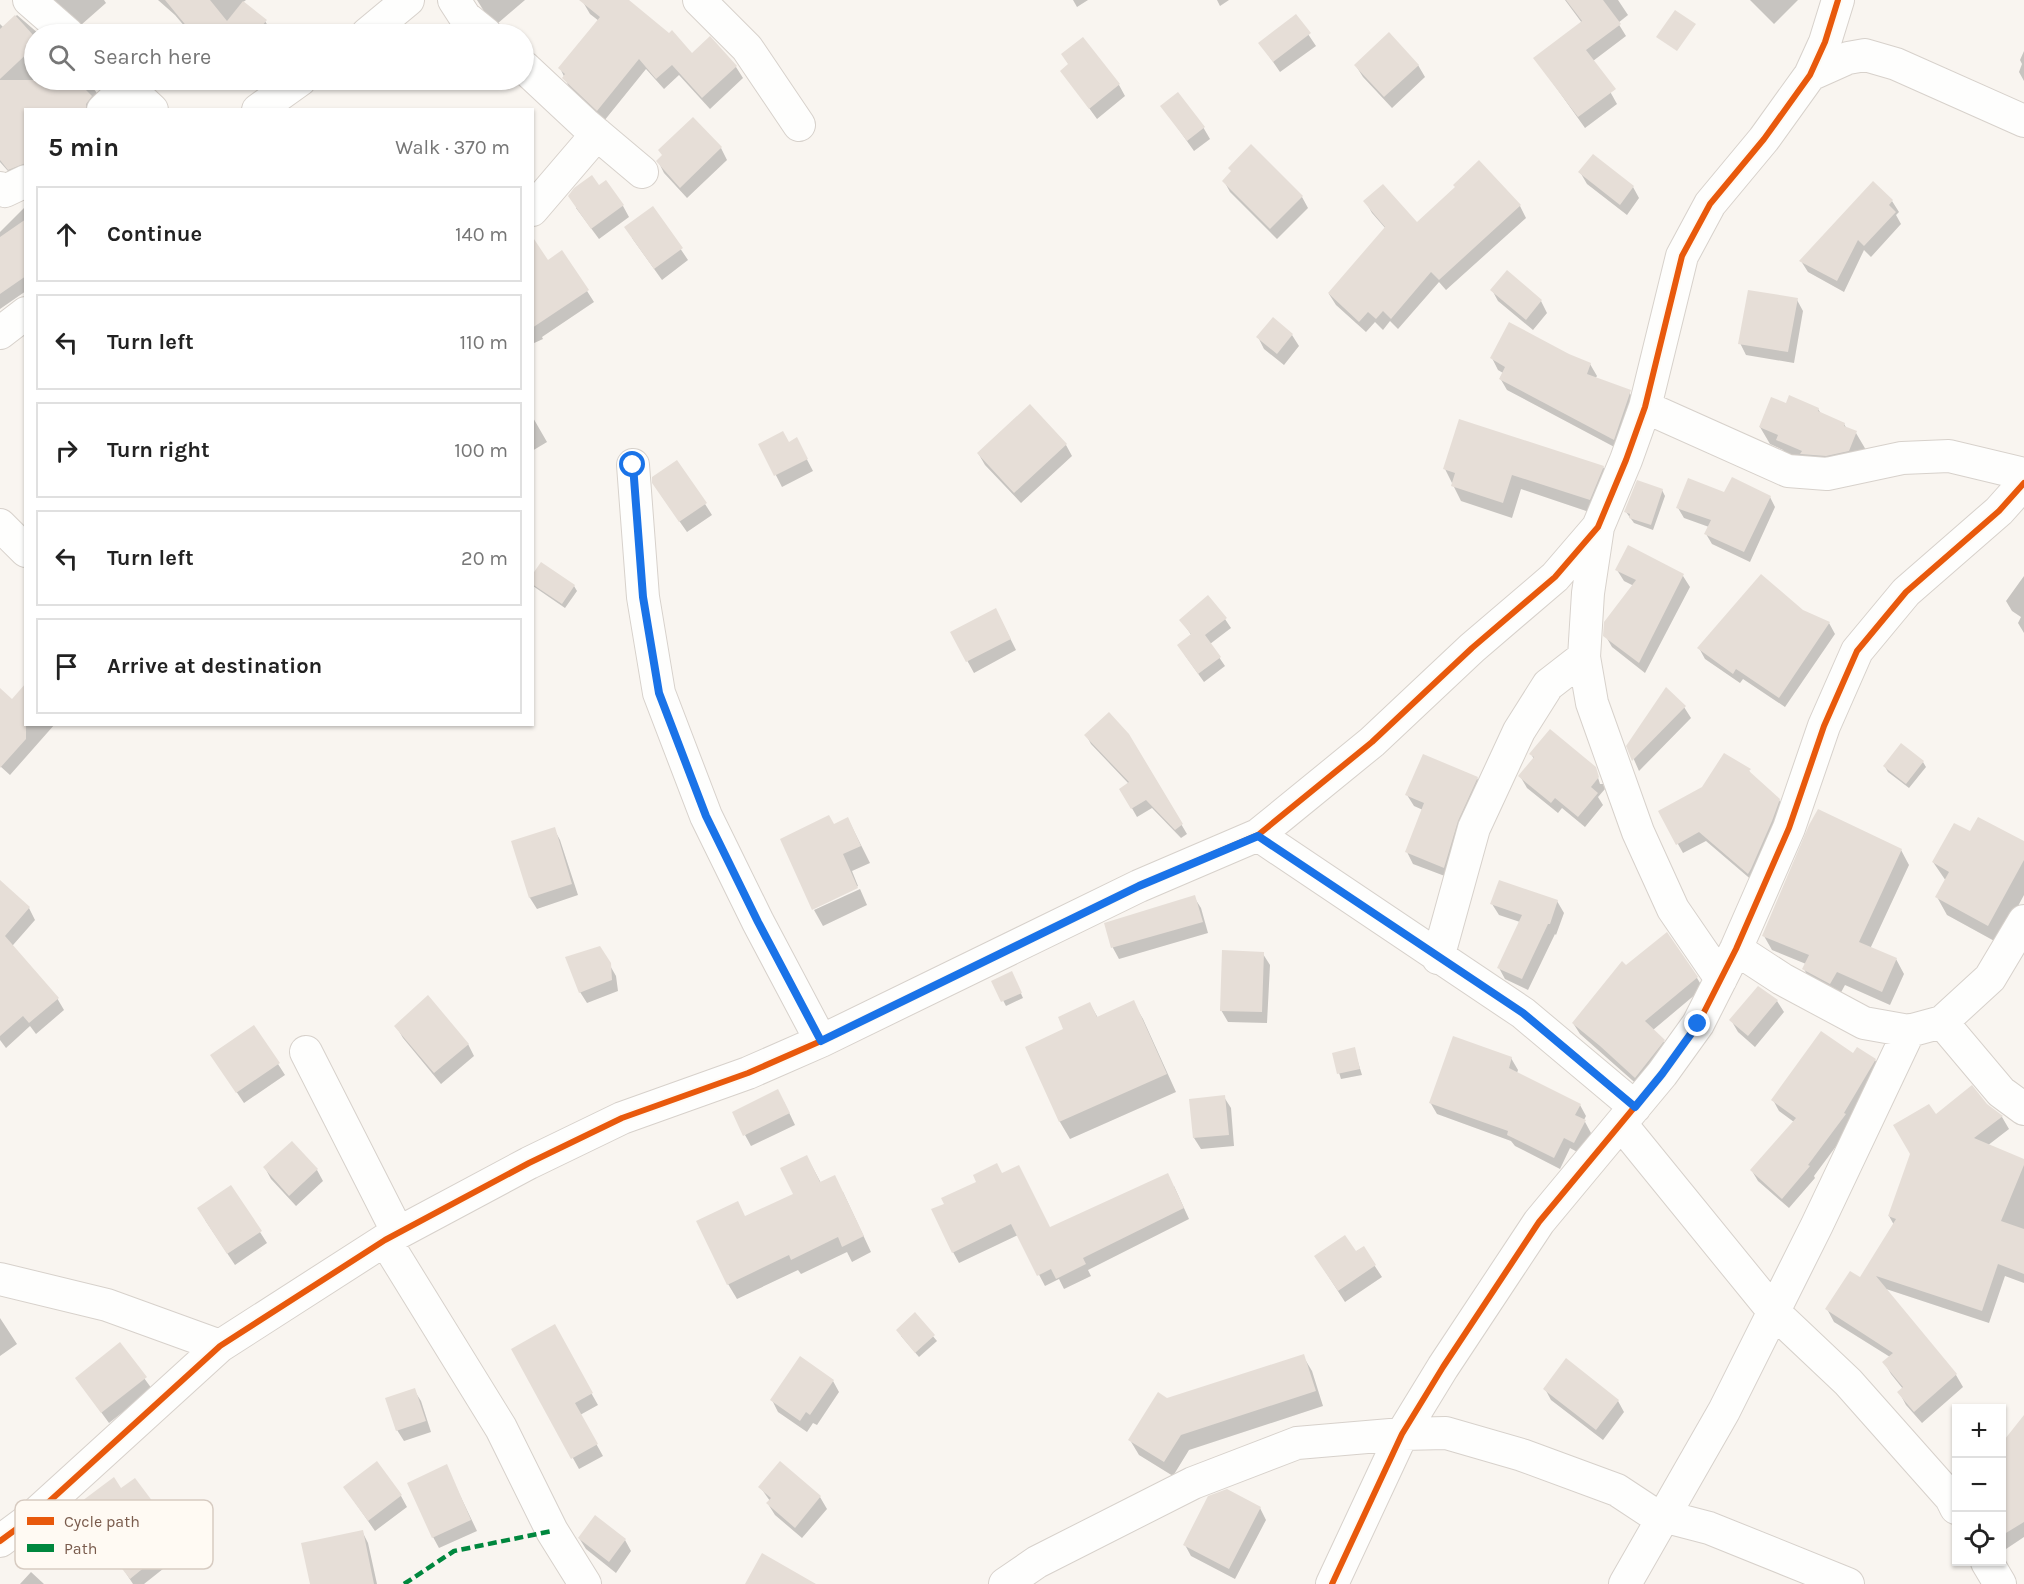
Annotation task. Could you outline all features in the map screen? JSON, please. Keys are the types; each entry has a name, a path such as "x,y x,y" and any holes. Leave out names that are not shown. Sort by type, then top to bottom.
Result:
{"street":[{"path":"29,0 57,24"},
{"path":"379,24 408,0"},
{"path":"454,0 465,17 474,24"},
{"path":"1721,979 1673,909 1638,832 1592,703 1584,657 1588,593 1598,527 1645,407 1682,256 1710,204 1764,139 1810,75 1825,42 1838,0"},
{"path":"716,5 799,125"},
{"path":"1810,75 1848,58 1865,55 1896,64 2024,121"},
{"path":"534,76 642,172"},
{"path":"105,108 119,90"},
{"path":"131,90 150,108"},
{"path":"261,108 286,90"},
{"path":"534,208 597,134"},
{"path":"0,188 5,191 24,182"},
{"path":"0,333 24,315"},
{"path":"1645,407 1788,471 1827,474 1902,458 1949,456 2024,474"},
{"path":"633,465 643,597 659,693 706,816 758,922 821,1041"},
{"path":"1332,1584 1402,1434 1443,1367 1539,1222 1662,1074 1698,1024 1736,949 1789,828 1824,726 1857,651 1906,592 2000,511 2024,483"},
{"path":"0,525 24,549"},
{"path":"51,1500 220,1346 391,1236 529,1163 622,1118 748,1073 821,1041 1139,886 1258,836 1372,742 1472,648 1555,577 1598,527"},
{"path":"1438,958 1474,828 1519,730 1548,685 1584,657"},
{"path":"1258,836 1523,1013 1628,1115 1773,1312 1848,1382 1952,1500"},
{"path":"1736,949 1782,979 1864,1023 1909,1031 1942,1022 1990,978 2024,921"},
{"path":"1942,1022 2001,1092 2024,1109"},
{"path":"1624,1584 1724,1412 1909,1031"},
{"path":"306,1052 391,1236 501,1428 552,1530 585,1584"},
{"path":"0,1279 108,1305 220,1346"},
{"path":"1005,1584 1036,1562 1193,1483 1297,1443 1402,1434 1446,1433 1522,1455 1617,1490 1662,1517 1709,1528 1848,1584"},
{"path":"0,1541 15,1530"},
{"path":"1989,1566 2000,1584"}],"building":[{"path":"165,0 210,0 227,21 243,1 267,20 264,24 185,24"},
{"path":"579,0 629,0 669,33 672,30 692,53 710,36 737,66 702,98 672,65 656,79 639,59 597,111 562,78 565,74 558,68 600,17"},
{"path":"1566,0 1603,0 1621,24 1586,50 1616,89 1578,117 1533,58 1582,21"},
{"path":"1675,10 1696,24 1677,51 1656,37"},
{"path":"1296,14 1311,33 1273,62 1258,43"},
{"path":"15,15 24,25 24,56 0,79 0,29"},
{"path":"1389,32 1419,65 1384,97 1354,65"},
{"path":"1083,37 1120,84 1089,109 1060,71 1068,64 1061,54"},
{"path":"0,80 24,80 24,90 86,90 92,96 86,108 24,108 24,164 8,170 0,160"},
{"path":"1178,92 1205,127 1187,141 1160,106"},
{"path":"693,117 722,147 680,188 656,161 662,155 658,150"},
{"path":"1251,144 1303,196 1270,229 1222,181 1231,171 1228,168"},
{"path":"1593,154 1634,186 1620,205 1578,172"},
{"path":"1479,160 1521,205 1439,280 1431,272 1391,319 1383,311 1376,319 1368,312 1359,322 1328,293 1385,227 1363,201 1383,184 1417,222 1455,187 1453,185"},
{"path":"592,175 599,185 606,180 624,205 591,229 568,196 574,188"},
{"path":"1873,181 1893,200 1889,205 1896,212 1864,246 1858,240 1837,281 1799,261"},
{"path":"653,206 683,248 654,269 624,227"},
{"path":"24,220 24,277 0,294 0,237"},
{"path":"534,239 548,260 562,250 589,290 534,327"},
{"path":"1507,270 1542,300 1526,320 1490,290"},
{"path":"1748,290 1798,298 1788,352 1738,344"},
{"path":"1273,317 1293,334 1277,354 1256,337"},
{"path":"1509,322 1591,363 1587,374 1631,390 1614,440 1499,379 1505,367 1490,358"},
{"path":"1789,395 1819,408 1818,411 1857,431 1849,451 1826,456 1800,454 1802,451 1776,440 1778,435 1759,427 1771,397 1786,403"},
{"path":"1030,404 1067,444 1014,493 977,453"},
{"path":"1459,419 1604,466 1590,500 1512,475 1503,503 1451,486 1455,473 1443,469"},
{"path":"783,431 789,442 797,437 808,459 774,476 758,444"},
{"path":"677,460 707,503 679,522 652,483 652,477"},
{"path":"1732,477 1771,496 1744,552 1704,534 1711,520 1676,508 1688,478 1724,492"},
{"path":"1637,480 1663,489 1651,525 1629,518 1630,514 1624,512"},
{"path":"1628,545 1684,574 1639,663 1603,636 1604,622 1636,580 1615,570"},
{"path":"541,562 575,585 562,604 534,585 534,572"},
{"path":"1761,574 1803,610 1830,622 1779,698 1736,669 1733,674 1697,648"},
{"path":"1208,595 1227,618 1205,635 1221,657 1198,674 1177,645 1191,634 1179,620"},
{"path":"996,608 1011,639 966,662 950,632"},
{"path":"24,685 26,739 0,768 0,688 12,699"},
{"path":"1666,687 1686,706 1632,761 1626,746"},
{"path":"1109,712 1129,734 1183,824 1175,830 1146,800 1131,809 1119,789 1129,782 1084,735"},
{"path":"1550,729 1596,767 1599,777 1591,787 1598,793 1578,817 1555,798 1551,803 1518,776 1534,757 1529,754"},
{"path":"1901,743 1924,761 1906,784 1883,766"},
{"path":"1724,753 1751,769 1749,771 1780,799 1748,874 1699,832 1676,845 1658,811 1702,787"},
{"path":"1423,754 1478,777 1458,821 1444,868 1405,852 1424,803 1405,795"},
{"path":"1818,809 1902,849 1859,942 1897,958 1882,992 1837,972 1830,984 1802,969 1809,955 1762,936"},
{"path":"829,815 834,824 848,817 861,846 843,854 858,888 812,910 780,839"},
{"path":"1978,817 2024,841 2024,860 1988,926 1935,897 1949,872 1932,862 1954,823 1970,831"},
{"path":"555,827 572,884 529,898 511,841"},
{"path":"0,880 30,907 5,936 59,998 29,1023 23,1016 0,1036"},
{"path":"1499,880 1558,900 1550,924 1522,979 1497,968 1522,915 1490,904"},
{"path":"1195,895 1203,922 1111,948 1104,923"},
{"path":"1667,932 1698,977 1645,1021 1665,1040 1635,1078 1572,1023 1622,961 1626,965"},
{"path":"600,946 611,963 612,980 579,993 565,957"},
{"path":"1222,950 1264,952 1262,1012 1220,1011"},
{"path":"1012,971 1022,993 1001,1002 991,981"},
{"path":"1758,986 1778,1000 1748,1036 1729,1020"},
{"path":"428,995 469,1044 434,1073 394,1026"},
{"path":"1134,1000 1167,1074 1059,1122 1025,1047 1063,1029 1058,1017 1090,1002 1097,1017"},
{"path":"254,1025 280,1063 236,1093 210,1055"},
{"path":"1821,1031 1853,1053 1857,1047 1876,1059 1844,1113 1846,1114 1808,1165 1810,1166 1782,1199 1750,1170 1796,1118 1771,1100"},
{"path":"1453,1036 1512,1057 1509,1068 1581,1104 1575,1115 1586,1120 1574,1143 1564,1138 1554,1158 1507,1135 1508,1131 1429,1103"},
{"path":"1355,1047 1360,1069 1337,1074 1332,1053"},
{"path":"1972,1085 1987,1104 2003,1116 1974,1138 2024,1159 2024,1165 2001,1221 2024,1229 2024,1274 1998,1264 1982,1311 1876,1276 1957,1374 1914,1412 1897,1392 1903,1387 1882,1362 1893,1353 1825,1309 1850,1271 1860,1277 1896,1219 1888,1216 1910,1154 1893,1125 1929,1104 1936,1114"},
{"path":"778,1089 790,1113 743,1136 732,1112"},
{"path":"1225,1095 1229,1135 1193,1138 1189,1099"},
{"path":"292,1141 318,1169 289,1196 263,1167"},
{"path":"807,1155 820,1182 835,1175 864,1236 842,1247 838,1237 791,1260 789,1255 727,1285 696,1221 738,1201 745,1216 793,1194 780,1168"},
{"path":"997,1163 1002,1173 1019,1165 1050,1227 1168,1173 1184,1208 1083,1258 1086,1264 1056,1279 1051,1269 1037,1276 1011,1224 952,1253 931,1209 944,1204 941,1198 976,1182 973,1175"},
{"path":"231,1185 262,1231 227,1254 197,1208"},
{"path":"1345,1235 1356,1251 1364,1246 1376,1265 1338,1291 1314,1256"},
{"path":"915,1312 935,1335 915,1353 896,1330"},
{"path":"555,1324 593,1393 575,1403 598,1444 571,1459 511,1349"},
{"path":"120,1342 147,1377 101,1413 75,1378"},
{"path":"1304,1354 1316,1391 1181,1435 1164,1462 1128,1440 1158,1392 1167,1398"},
{"path":"800,1356 834,1380 810,1415 806,1412 800,1421 770,1400"},
{"path":"1566,1358 1619,1400 1596,1430 1543,1389"},
{"path":"415,1388 426,1421 396,1431 385,1398"},
{"path":"2024,1415 2024,1522 2006,1533 2006,1458 2006,1438"},
{"path":"377,1461 402,1495 368,1521 343,1487"},
{"path":"780,1461 821,1496 795,1528 766,1503 771,1498 758,1487"},
{"path":"447,1464 471,1520 432,1538 407,1483"},
{"path":"114,1477 121,1488 135,1478 152,1500 83,1500"},
{"path":"1227,1489 1261,1507 1229,1569 1183,1545 1208,1496"},
{"path":"595,1515 626,1539 609,1562 578,1538"},
{"path":"363,1530 374,1584 310,1584 301,1543"},
{"path":"762,1553 816,1584 745,1584"},
{"path":"122,1569 142,1569 130,1579"}],"marked path":[{"path":"404,1584 454,1551 552,1531"}],"cycle path":[{"path":"51,1500 220,1346 385,1240 529,1163 622,1118 748,1073 821,1041 1139,886 1258,835 1372,742 1472,648 1555,577 1598,527 1645,407 1682,256 1710,204 1764,139 1810,75 1825,42 1838,0"},
{"path":"1332,1584 1402,1434 1443,1367 1539,1222 1662,1074 1698,1024 1736,949 1789,828 1824,726 1857,651 1906,592 1999,511 2024,483"},
{"path":"0,1541 15,1530"}],"route":[{"path":"633,465 643,597 659,693 706,816 758,922 821,1041 1139,886 1258,836 1523,1013 1635,1107 1698,1024"}]}
